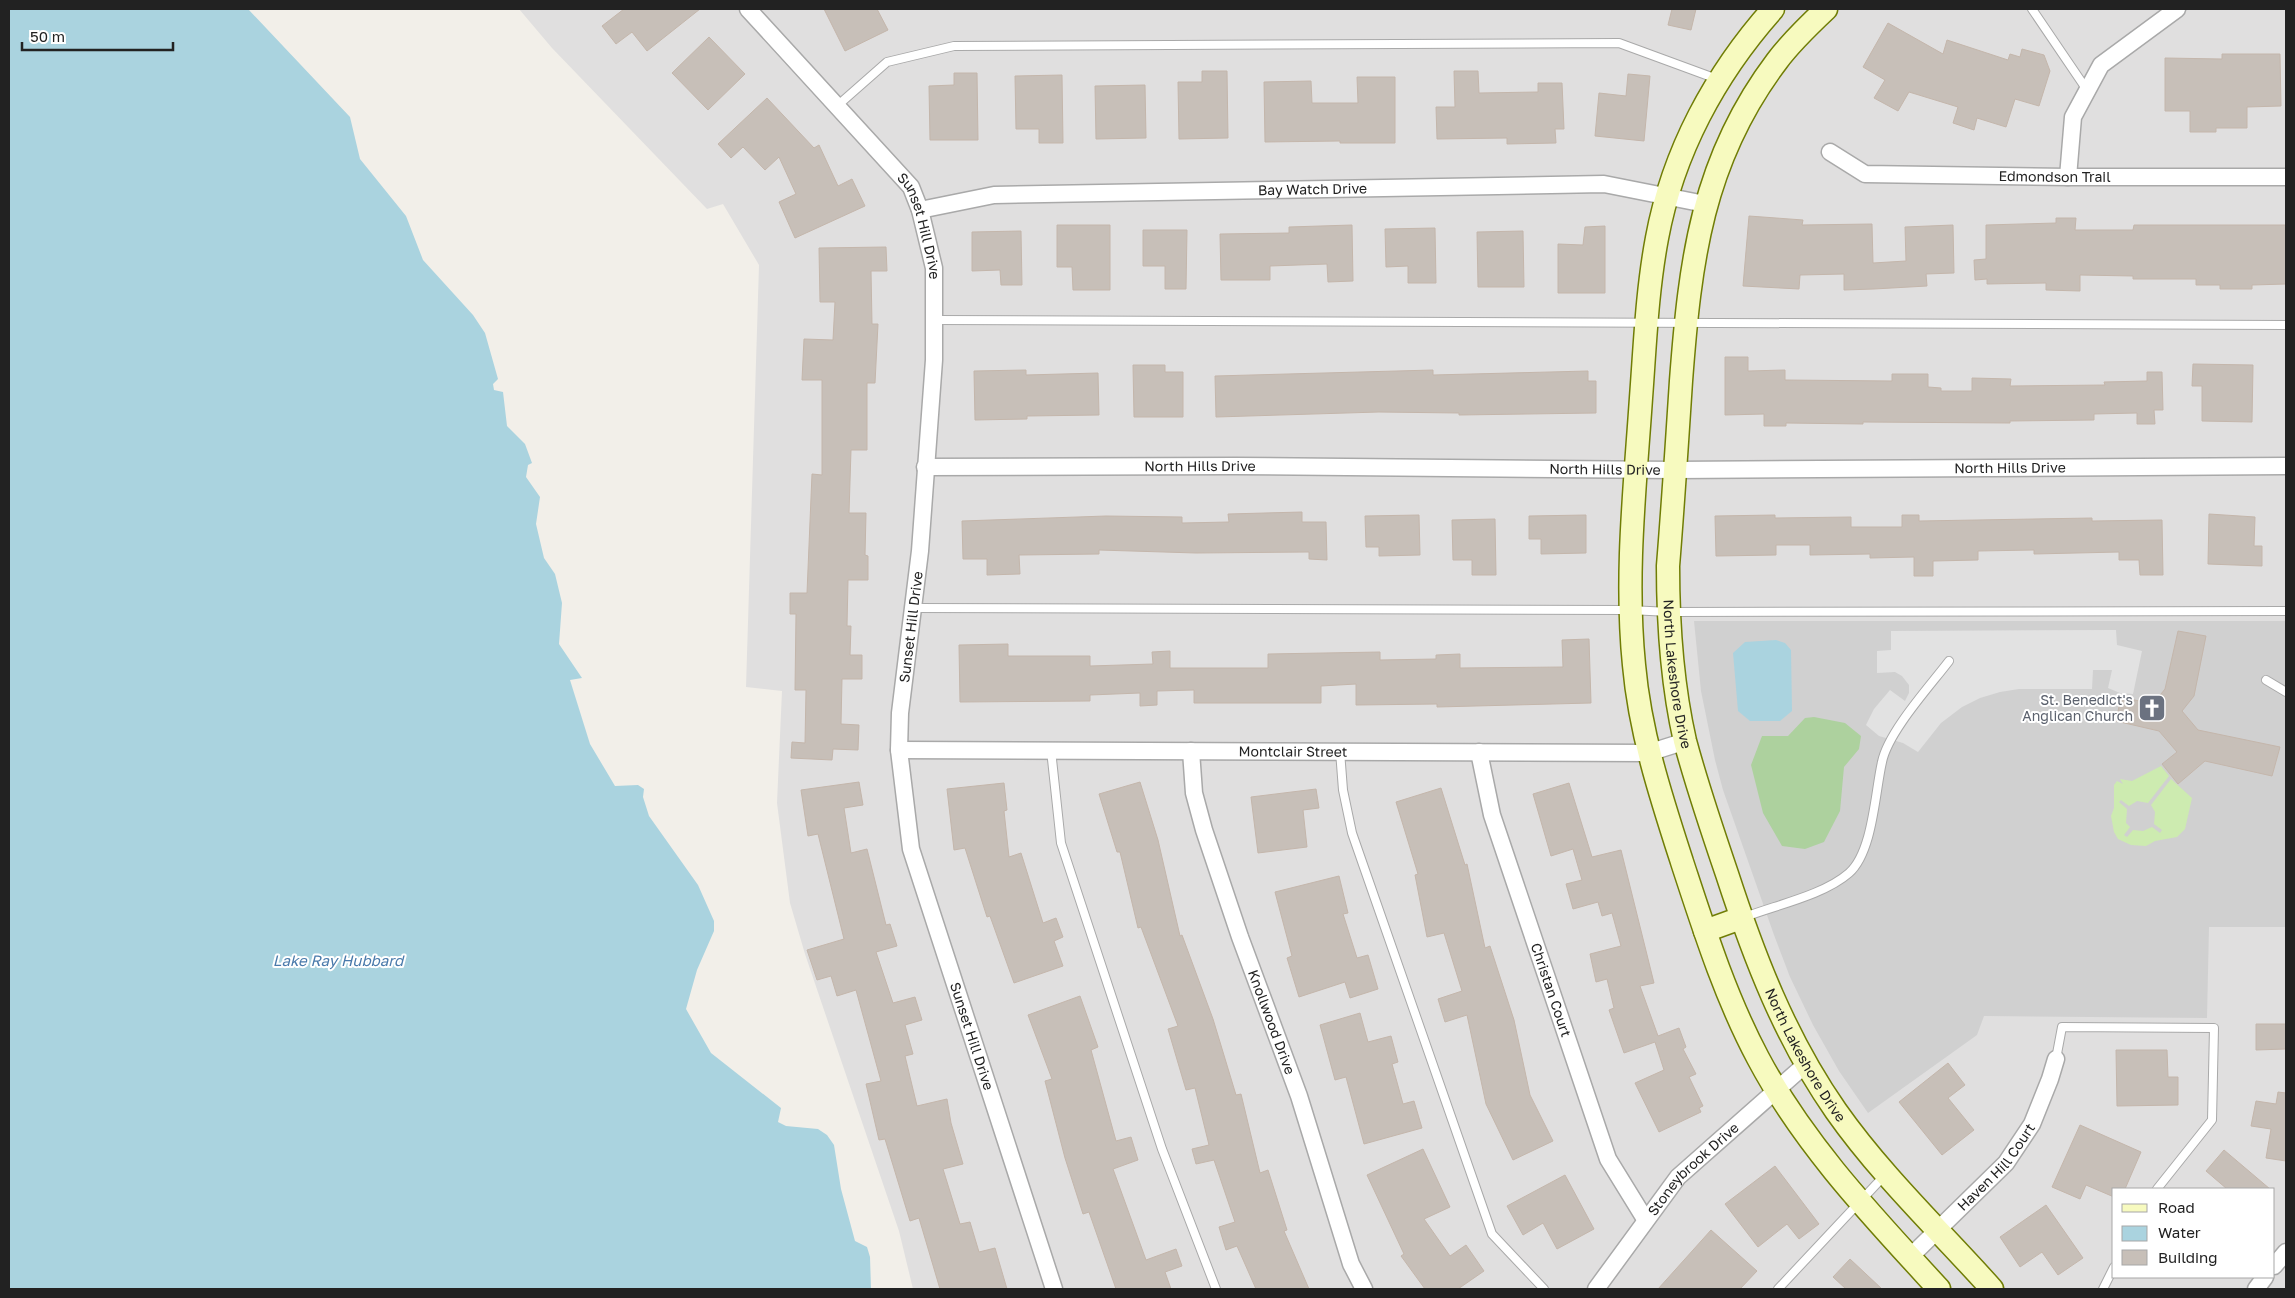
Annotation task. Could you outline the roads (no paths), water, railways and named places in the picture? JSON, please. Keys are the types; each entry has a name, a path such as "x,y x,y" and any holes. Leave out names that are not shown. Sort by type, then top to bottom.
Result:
{"main road":[{"path":"1773,9 1746,40 1719,80 1684,146 1668,196 1653,263 1631,548 1630,610 1634,666 1648,753 1705,931 1723,982 1744,1031 1776,1090 1814,1146 1860,1202 1939,1289"},
{"name":"North Lakeshore Drive","path":"1826,9 1777,60 1743,112 1727,144 1705,204 1694,258 1686,324 1668,566 1669,612 1675,680 1686,741 1741,918 1766,986 1806,1064 1837,1112 1886,1174 1938,1231 1984,1287"},
{"path":"1705,931 1741,918"}],"street":[{"name":"Sunset Hill Drive","path":"748,9 911,187 920,210 934,268 934,360 920,551 900,713 900,750 910,849 1054,1289"},
{"path":"2068,177 2073,117 2101,65 2177,9"},
{"name":"Edmondson Trail","path":"1830,152 1865,174 2068,177 2286,177"},
{"name":"Bay Watch Drive","path":"920,210 994,195 1604,184 1705,204"},
{"name":"North Hills Drive","path":"925,467 1636,468 1675,470 2286,466"},
{"name":"Montclair Street","path":"900,750 1648,753 1686,741"},
{"name":"Knollwood Drive","path":"1191,751 1194,793 1204,830 1240,937 1299,1096 1351,1264 1364,1289"},
{"name":"Christan Court","path":"1479,752 1492,815 1608,1159 1646,1219"},
{"name":"Haven Hill Court","path":"1910,1257 2006,1163 2032,1124 2050,1080 2056,1059"},
{"name":"Stoneybrook Drive","path":"1596,1289 1678,1177 1806,1064"},
{"path":"2275,1265 2286,1252"},
{"path":"2256,1289 2265,1278"}],"lane":[{"path":"2032,9 2088,90"},
{"path":"837,106 888,62 954,46 1619,43 1719,80"},
{"path":"934,320 2286,325"},
{"path":"913,608 1630,610 1669,612 2286,612"},
{"path":"1741,918 1825,888 1850,872 1865,849 1882,759 1893,736 1949,661"},
{"path":"2266,680 2286,692"},
{"path":"1051,750 1061,843 1162,1149 1216,1289"},
{"path":"1340,751 1343,790 1352,834 1492,1234 1544,1289"},
{"path":"2056,1059 2062,1027 2214,1028 2212,1120 2158,1188"},
{"path":"1778,1289 1886,1174"},
{"path":"2103,1289 2112,1271"}],"water":[{"name":"Lake Ray Hubbard","path":"9,9 248,9 350,117 360,159 406,216 423,260 473,315 485,333 498,379 493,384 494,390 503,392 507,426 525,444 532,463 528,465 526,477 540,497 536,524 544,558 555,574 562,603 559,644 582,678 570,680 590,744 615,786 638,785 644,789 643,797 649,816 698,885 714,921 714,931 697,970 686,1009 711,1053 781,1108 778,1122 786,1126 818,1129 827,1135 834,1145 841,1189 855,1241 867,1247 870,1257 871,1289 9,1289"},
{"path":"1776,640 1785,643 1791,650 1792,711 1780,721 1750,721 1738,711 1733,653 1745,642"}],"place":[{"name":"St. Benedict's Anglican Church","path":"2152,708"}]}
